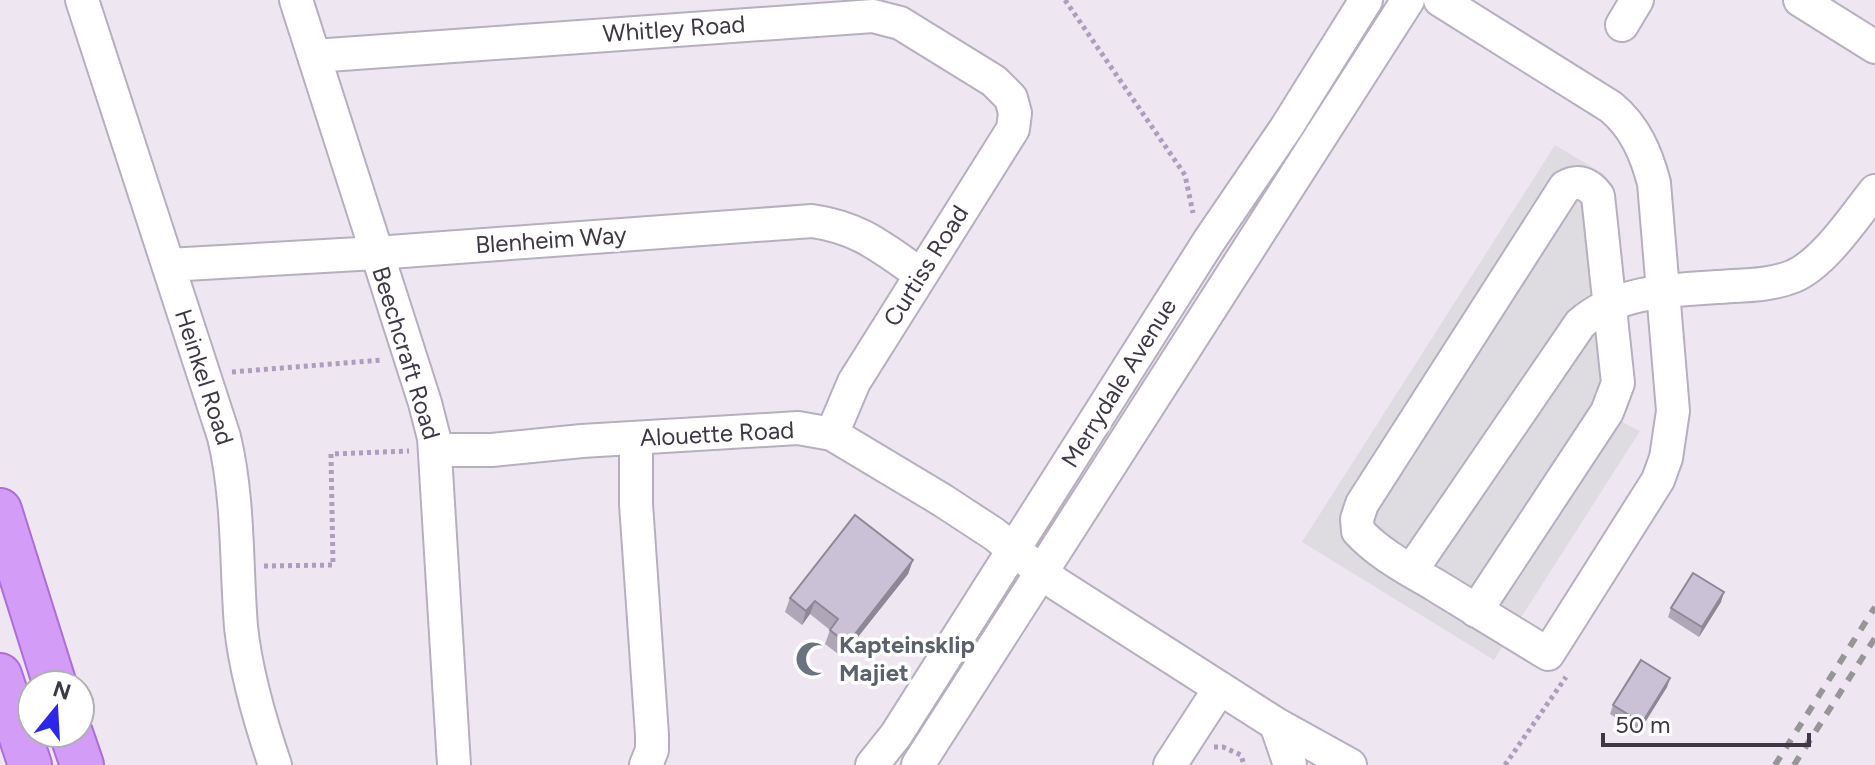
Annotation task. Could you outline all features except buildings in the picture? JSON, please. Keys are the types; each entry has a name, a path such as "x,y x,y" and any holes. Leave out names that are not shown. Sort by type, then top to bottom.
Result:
{"main road":[{"path":"0,510 50,669"},
{"path":"0,675 30,765"}],"street":[{"name":"Heinkel Road","path":"82,0 231,466 241,628 248,674 275,765"},
{"name":"Beechcraft Road","path":"296,0 425,403 435,450 454,765"},
{"name":"Merrydale Avenue","path":"872,765 896,735 1366,0"},
{"name":"Merrydale Avenue","path":"918,765 1408,0"},
{"path":"1440,0 1611,107 1628,124 1646,152 1654,183 1673,411 1666,458 1645,504 1548,654 1476,611 1370,545 1358,531 1357,519 1362,504 1565,187 1572,182 1583,183 1598,196 1618,370 1613,399 1476,611"},
{"path":"1800,0 1875,47"},
{"name":"Whitley Road","path":"314,56 873,16 888,18 915,32 994,81 1011,98"},
{"name":"Curtiss Road","path":"832,434 854,382 1013,129 1015,113 1011,98"},
{"path":"1411,571 1580,324 1592,314 1609,305 1662,292 1767,283 1795,275 1817,260 1875,191"},
{"name":"Blenheim Way","path":"168,265 812,221 835,224 863,235 920,274"},
{"name":"Alouette Road","path":"435,450 492,450 798,428 832,434 973,519 1057,584 1276,724 1350,765"},
{"path":"636,438 636,504 652,735 652,750 646,765"},
{"path":"1170,765 1220,688"},
{"path":"1276,724 1290,765"}],"path":[{"path":"1065,0 1185,175 1193,204 1193,218"},
{"path":"203,374 410,357"},
{"path":"239,566 333,565 331,454 435,450"},
{"path":"1209,755 1214,747 1223,747 1241,755 1244,765"}],"shaded area":[{"path":"1555,145 1604,174 1613,185 1629,408 1620,421 1640,431 1494,660 1302,542"}],"railway":[{"path":"1775,765 1875,607"},
{"path":"1794,765 1875,638"}],"place":[{"name":"Kapteinsklip Majiet","path":"813,659"}]}
